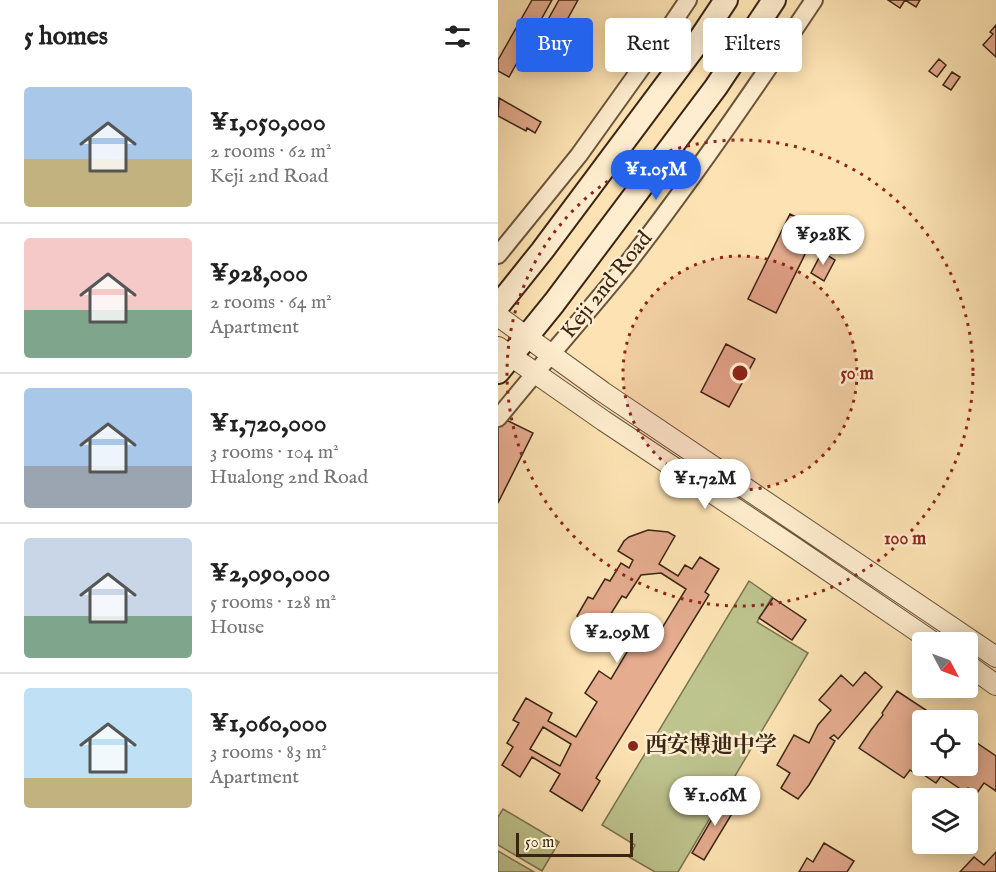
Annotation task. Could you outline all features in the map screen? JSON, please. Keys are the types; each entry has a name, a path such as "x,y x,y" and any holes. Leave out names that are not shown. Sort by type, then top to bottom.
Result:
{"main road":[{"path":"498,306 698,42 726,0"},
{"name":"Keji 2nd Road","path":"502,359 526,337 554,303 716,87 774,0"}],"street":[{"path":"498,255 579,155 651,56 688,0"},
{"name":"Keji 2nd Road","path":"498,418 626,265 672,205 737,116 814,0"},
{"path":"498,316 603,392 996,657"},
{"path":"502,359 535,373 918,632"},
{"path":"978,672 996,685"}],"green space":[{"path":"749,581 772,597 757,622 808,653 678,872 655,872 629,857 635,845 602,825"},
{"path":"503,809 559,842 542,871 498,845 498,817"},
{"path":"498,851 534,872 498,872"}],"building":[{"path":"532,0 552,0 542,18 522,18"},
{"path":"559,0 578,0 568,18 549,18"},
{"path":"888,0 905,0 900,8"},
{"path":"905,0 920,0 916,7"},
{"path":"996,25 996,57 983,45 993,34 990,32"},
{"path":"516,28 516,64 509,77 498,71 498,60"},
{"path":"939,59 946,65 937,77 929,71"},
{"path":"952,72 960,77 951,90 943,85"},
{"path":"499,98 541,122 535,133 527,128 526,131 498,116"},
{"path":"790,214 818,228 776,313 748,299"},
{"path":"822,252 835,260 824,281 811,273"},
{"path":"726,344 755,359 729,407 701,392"},
{"path":"498,416 533,433 498,503"},
{"path":"648,530 668,532 675,536 659,564 678,576 685,565 692,569 700,557 719,569 705,592 709,595 596,778 600,781 582,811 550,791 560,774 532,757 520,777 502,765 513,747 507,743 519,723 513,720 526,698 552,713 548,721 576,737 597,702 585,693 599,671 611,679 633,642 608,626 603,632 577,616 588,597 593,599 605,579 610,581 621,563 629,568 633,560 618,551 629,537","holes":["661,573 686,589 656,638 642,628 636,637 607,620 622,596 626,598 641,575","543,727 571,744 560,766 530,749"]},
{"path":"773,598 806,620 792,640 759,618"},
{"path":"865,672 882,687 838,739 834,735 830,738 835,741 798,799 781,788 790,773 777,765 794,735 809,743 818,725 831,710 819,700 841,675 853,686"},
{"path":"897,691 926,710 912,710 912,771 910,770 904,778 859,748 883,715 882,713"},
{"path":"978,744 996,756 996,791 984,783 978,792 978,788 959,788 941,776 978,776"},
{"path":"926,776 941,776 936,783"},
{"path":"726,795 739,802 704,860 692,853"},
{"path":"824,843 854,861 847,872 799,872 807,858 813,862"},
{"path":"996,852 996,872 960,872 974,857 984,865"}],"place":[{"name":"西安博迪中学","path":"633,746"}]}
